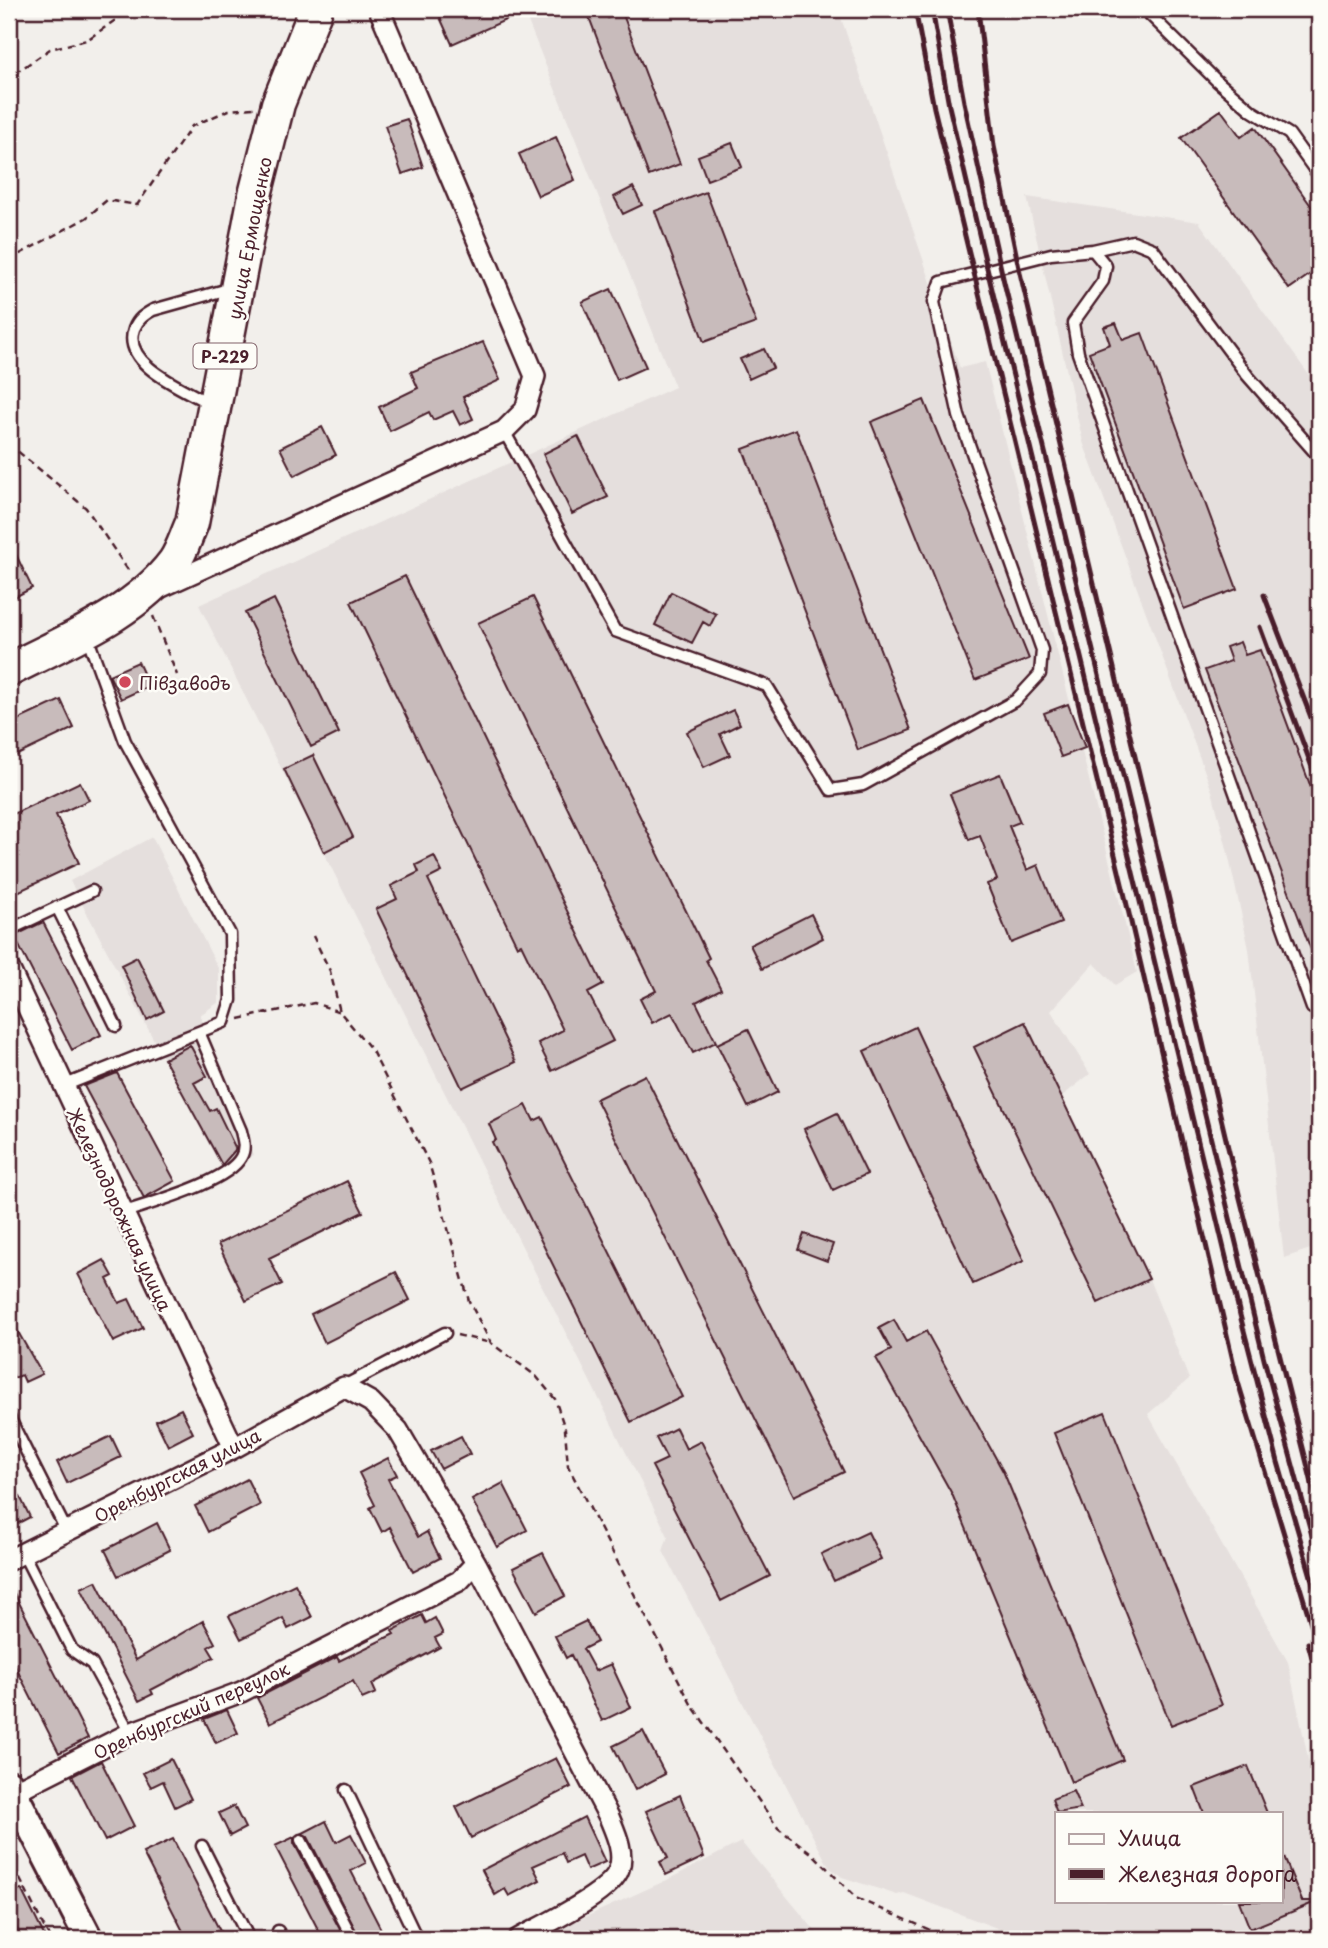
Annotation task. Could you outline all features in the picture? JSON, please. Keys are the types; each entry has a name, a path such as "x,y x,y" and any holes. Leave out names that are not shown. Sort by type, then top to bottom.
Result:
{"highway":[{"name":"Р-229","path":"278,104 289,9"},
{"name":"улица Ермощенко","path":"9,670 85,630 143,594 175,561 192,523 255,195 278,104 316,9"}],"main road":[{"path":"11,1788 89,1939"}],"street":[{"path":"143,594 504,431 525,410 536,376 379,9"},
{"name":"Железнодорожная улица","path":"9,968 234,1448"},
{"path":"344,1387 371,1402 398,1430 476,1563 609,1817 620,1845 620,1868 610,1885 518,1939"},
{"name":"Оренбургская улица","path":"16,1557 234,1448 344,1387"},
{"name":"Оренбургский переулок","path":"11,1788 130,1734 241,1692 459,1581 476,1563"}],"lane":[{"path":"1144,9 1217,81 1252,111 1289,134 1319,176"},
{"path":"504,431 615,631 767,686 831,790 863,785 1016,700 1040,674 1042,650 959,416 934,302 941,282 1051,254 1093,250 1133,241 1153,249 1247,375 1319,457"},
{"path":"1093,250 1106,266 1103,281 1073,323 1078,353 1312,1008"},
{"path":"215,407 142,363 133,351 131,338 143,315 153,310 239,286"},
{"path":"63,1087 223,1022 231,1000 230,934 125,741 85,630"},
{"path":"9,930 92,891"},
{"path":"57,907 116,1026"},
{"path":"122,1213 214,1179 240,1160 244,1148 241,1131 199,1031"},
{"path":"344,1387 445,1333"},
{"path":"9,1417 66,1530"},
{"path":"16,1557 72,1650 92,1664 130,1734"},
{"path":"346,1790 418,1939"},
{"path":"301,1840 353,1939"},
{"path":"202,1846 249,1939"}],"path":[{"path":"78,9 107,16 125,9"},
{"path":"9,84 17,72 50,49 87,40 131,9"},
{"path":"1311,9 1319,21"},
{"path":"9,260 86,218 107,200 137,205 192,126 229,110 278,104"},
{"path":"9,444 86,508 106,534 143,594 177,676"},
{"path":"313,936 330,971 340,1012 371,1049 429,1163 469,1301 491,1343"},
{"path":"223,1022 314,1003 340,1012"},
{"path":"445,1333 491,1343 536,1376 555,1399 565,1429 568,1466 659,1646 691,1704 778,1828 814,1855 856,1898 951,1939"},
{"path":"9,1857 50,1939"}],"shaded area":[{"path":"523,9 838,9 960,368 985,362 1137,972 1115,985 1094,963 1051,1011 1090,1074 1061,1097 1149,1279 1189,1379 1148,1414 1288,1662 1319,1811 1319,1939 1026,1939 904,1893 897,1895 842,1877 829,1867 663,1551 668,1536 199,605 675,387"},
{"path":"1027,197 1199,222 1319,389 1319,1264 1313,1248 1284,1258 1249,949 1227,849 1212,791 1083,442"},
{"path":"152,837 219,970 219,1002 200,1015 253,1155 223,1171 70,881"},
{"path":"741,1842 822,1939 537,1939 667,1880"}],"building":[{"path":"448,9 530,9 452,44 438,13"},
{"path":"586,9 604,9 608,18 622,12 680,164 649,176"},
{"path":"1221,110 1241,137 1255,127 1319,217 1319,268 1289,289 1181,138"},
{"path":"407,119 423,167 402,174 385,126"},
{"path":"556,137 575,180 538,196 519,154"},
{"path":"732,143 742,167 707,180 698,156"},
{"path":"633,187 642,205 623,214 614,197"},
{"path":"706,192 756,323 704,342 655,211"},
{"path":"611,289 646,367 617,380 582,302"},
{"path":"1116,323 1123,340 1142,333 1237,589 1184,609 1089,352 1110,344 1104,327"},
{"path":"483,342 500,380 463,397 473,419 460,425 453,411 433,420 429,412 390,431 379,407 418,388 411,372"},
{"path":"764,349 773,368 749,379 740,359"},
{"path":"924,400 1029,659 975,680 871,422"},
{"path":"322,427 336,455 294,476 280,448"},
{"path":"796,429 911,730 858,750 743,449"},
{"path":"578,436 608,497 572,514 543,454"},
{"path":"9,540 32,588 9,600"},
{"path":"405,576 603,985 588,993 613,1041 552,1071 538,1043 563,1030 521,944 517,946 351,602"},
{"path":"671,592 716,614 710,626 703,622 692,643 655,625"},
{"path":"533,597 709,958 706,960 721,989 696,1002 716,1042 693,1053 672,1013 652,1023 640,999 656,991 478,623"},
{"path":"274,599 339,733 311,747 245,613"},
{"path":"1240,642 1245,655 1260,650 1319,809 1319,971 1205,670 1231,661 1226,647"},
{"path":"138,662 149,686 121,699 109,675"},
{"path":"61,700 74,728 9,759 9,724"},
{"path":"1068,704 1085,748 1061,757 1044,713"},
{"path":"733,710 740,724 720,734 730,755 704,767 687,732"},
{"path":"313,755 353,837 324,852 284,769"},
{"path":"1000,774 1020,822 1009,826 1027,870 1038,865 1061,923 1011,943 987,884 997,880 980,836 969,840 950,794"},
{"path":"80,782 89,800 56,815 79,863 9,896 9,816"},
{"path":"434,856 442,872 428,879 516,1062 462,1088 376,909 397,899 391,886 419,872 416,865"},
{"path":"811,914 823,938 762,969 750,945"},
{"path":"43,922 101,1035 72,1050 14,936"},
{"path":"137,957 164,1011 147,1020 121,965"},
{"path":"1025,1022 1149,1279 1098,1303 974,1047"},
{"path":"915,1027 1024,1261 973,1284 864,1051"},
{"path":"748,1029 778,1092 748,1107 717,1044"},
{"path":"190,1045 207,1076 194,1083 210,1111 216,1108 236,1149 222,1165 164,1059"},
{"path":"117,1073 175,1181 144,1198 84,1086"},
{"path":"645,1075 844,1472 794,1496 596,1099"},
{"path":"526,1105 534,1121 542,1117 682,1397 631,1422 492,1142 496,1140 489,1124"},
{"path":"837,1113 867,1174 833,1190 804,1129"},
{"path":"347,1181 363,1212 269,1258 282,1284 246,1301 218,1244"},
{"path":"804,1234 833,1244 827,1261 798,1250"},
{"path":"104,1260 113,1276 107,1279 119,1303 129,1299 143,1328 113,1342 78,1274"},
{"path":"396,1272 410,1300 325,1343 311,1314"},
{"path":"9,1316 42,1374 25,1382 22,1375 14,1378 9,1367"},
{"path":"894,1320 906,1342 926,1331 1004,1473 1123,1760 1071,1782 952,1494 876,1358 891,1350 879,1328"},
{"path":"181,1409 193,1433 168,1446 156,1421"},
{"path":"1105,1412 1222,1705 1171,1725 1054,1433"},
{"path":"676,1428 686,1449 701,1441 770,1576 721,1601 652,1466 667,1459 656,1438"},
{"path":"111,1436 121,1457 67,1483 57,1462"},
{"path":"461,1436 470,1454 441,1469 431,1451"},
{"path":"388,1458 397,1475 388,1479 418,1537 427,1532 440,1558 413,1572 390,1527 382,1532 370,1508 375,1505 359,1473"},
{"path":"9,1474 30,1517 9,1528"},
{"path":"247,1479 260,1505 208,1532 195,1506"},
{"path":"503,1483 527,1530 497,1547 472,1500"},
{"path":"157,1523 170,1550 118,1576 105,1550"},
{"path":"868,1532 881,1559 834,1581 821,1554"},
{"path":"543,1553 565,1596 536,1612 513,1568"},
{"path":"96,1581 136,1660 203,1621 215,1643 208,1647 214,1657 151,1690 153,1694 139,1701 81,1588"},
{"path":"9,1583 88,1738 59,1753 9,1654"},
{"path":"295,1584 312,1617 288,1629 283,1618 241,1639 229,1616"},
{"path":"422,1615 426,1623 435,1618 443,1634 435,1638 440,1647 372,1684 376,1693 362,1699 353,1681 270,1723 257,1698 337,1657 339,1661 394,1634 392,1631"},
{"path":"586,1621 597,1642 583,1649 595,1671 611,1664 631,1707 602,1721 571,1655 566,1658 555,1636"},
{"path":"227,1710 238,1733 216,1743 204,1719"},
{"path":"643,1731 665,1774 635,1790 613,1746"},
{"path":"556,1758 571,1787 471,1838 456,1807"},
{"path":"171,1759 191,1799 175,1807 163,1781 151,1787 143,1773"},
{"path":"101,1761 134,1826 105,1841 72,1776"},
{"path":"1248,1766 1267,1812 1204,1812 1194,1787"},
{"path":"1073,1791 1081,1809 1057,1812 1052,1799"},
{"path":"680,1795 704,1857 666,1875 660,1862 668,1858 646,1811"},
{"path":"234,1806 245,1828 230,1836 219,1813"},
{"path":"584,1817 605,1862 587,1870 581,1856 566,1863 562,1853 533,1866 540,1880 509,1896 505,1889 495,1895 482,1870"},
{"path":"326,1821 336,1842 351,1834 366,1863 351,1871 386,1939 360,1939 308,1837 303,1833"},
{"path":"294,1837 294,1843 345,1939 323,1939 275,1846"},
{"path":"173,1839 224,1939 187,1939 143,1853"},
{"path":"1282,1852 1302,1901 1318,1901 1250,1929 1239,1902 1282,1902"},
{"path":"21,1889 46,1939 22,1939 9,1914 9,1895"}],"railway":[{"path":"915,9 934,108 1123,888 1238,1382 1319,1650"},
{"path":"932,9 949,106 990,281 1240,1315 1278,1462 1319,1604"},
{"path":"947,9 964,102 1003,278 1264,1359 1319,1561"},
{"path":"978,9 994,146 1020,273 1240,1198 1319,1511"},
{"path":"1264,595 1319,738"},
{"path":"1260,627 1319,786"},
{"path":"1311,1430 1319,1463"},
{"path":"1308,1643 1319,1683"}],"place":[{"name":"Пiвзаводъ","path":"125,682"}]}
